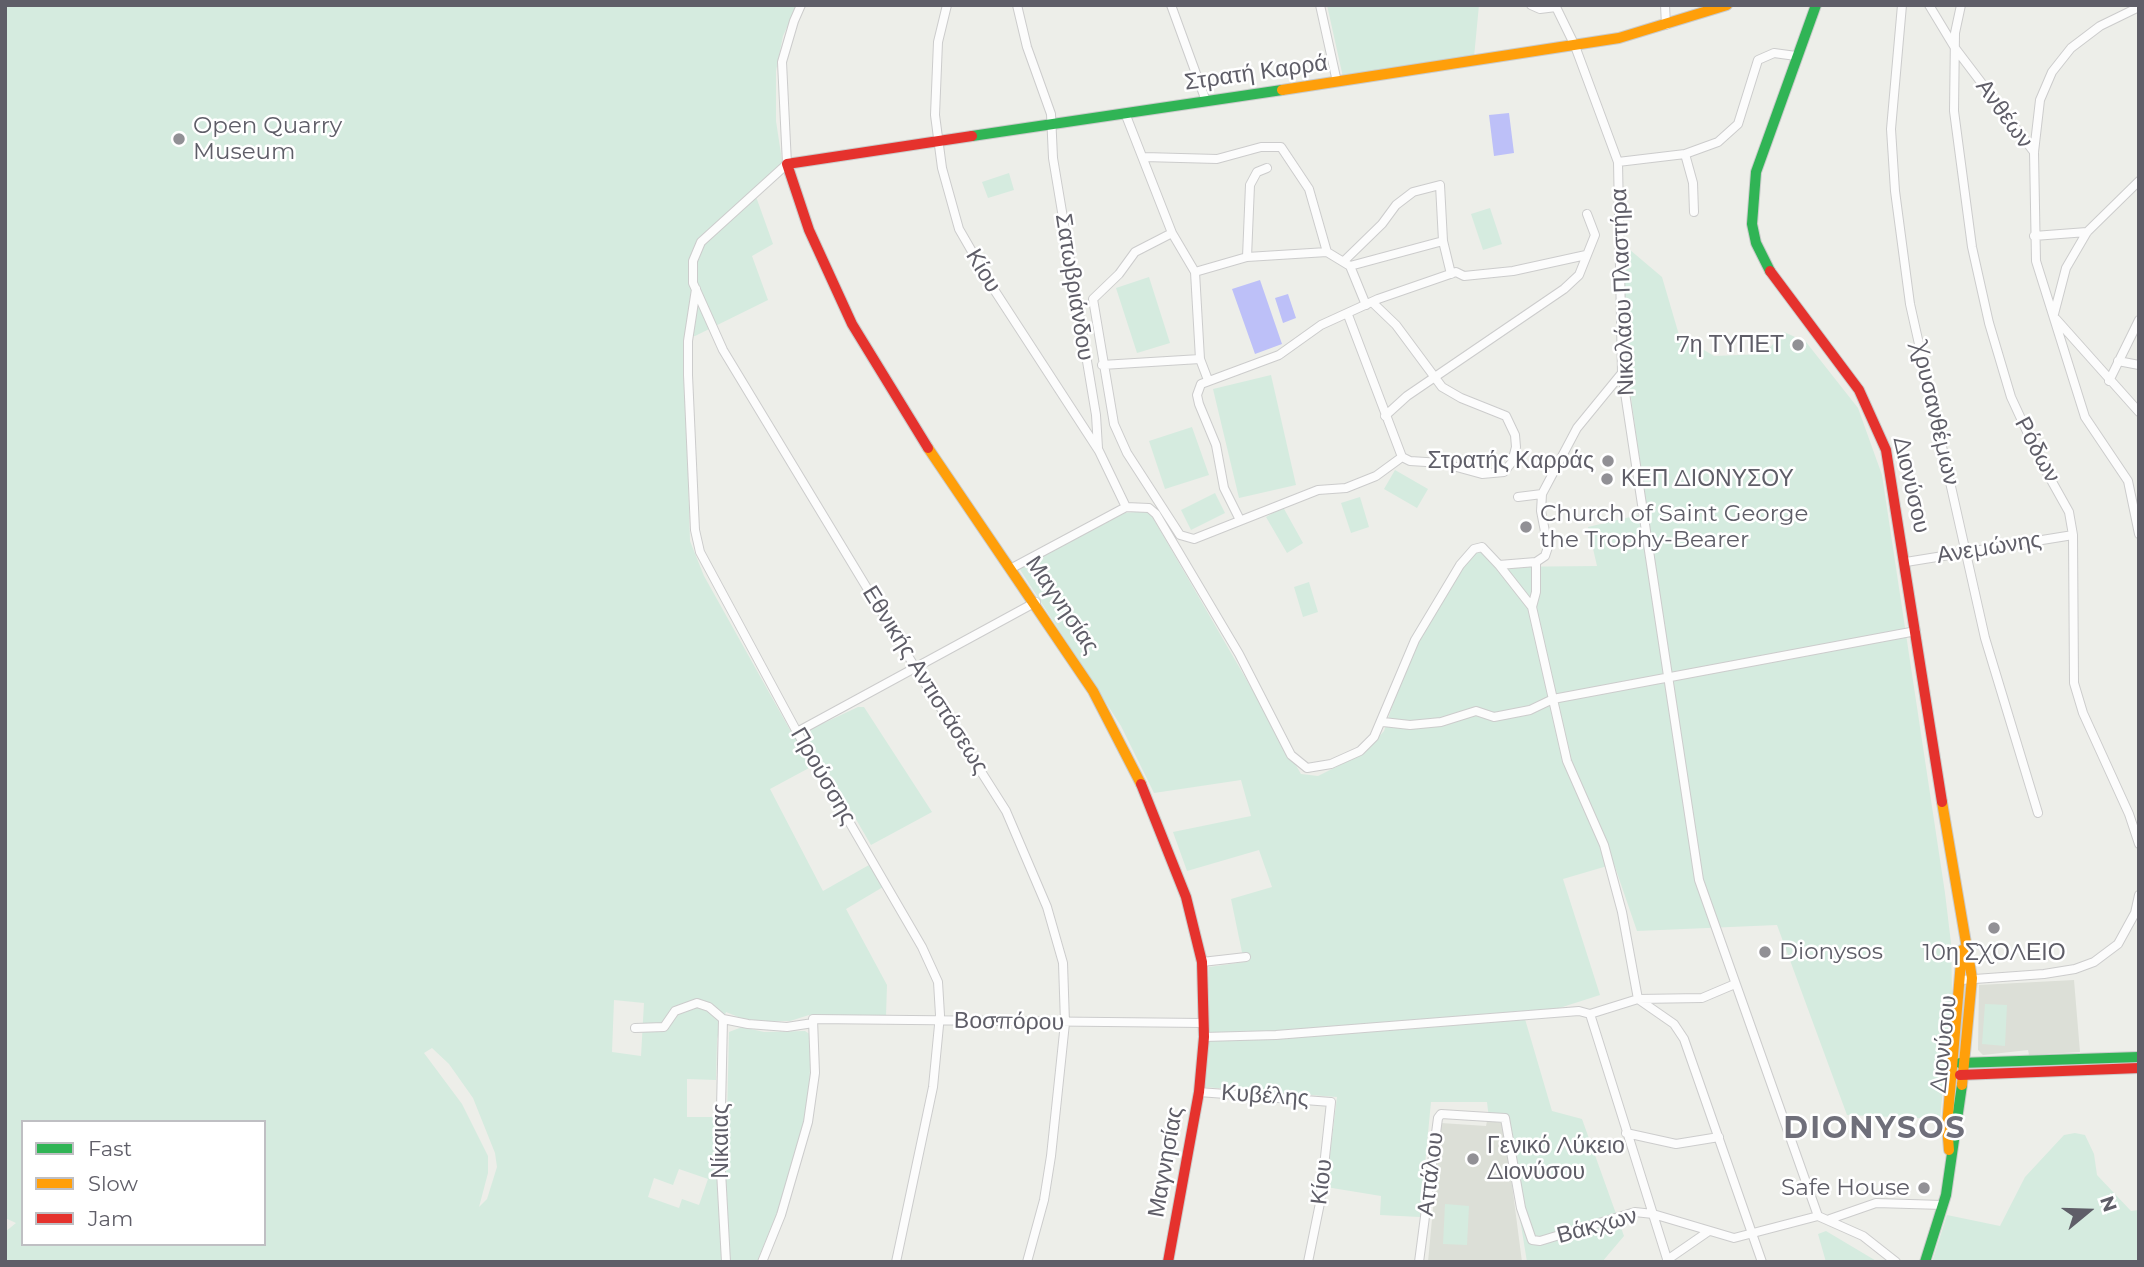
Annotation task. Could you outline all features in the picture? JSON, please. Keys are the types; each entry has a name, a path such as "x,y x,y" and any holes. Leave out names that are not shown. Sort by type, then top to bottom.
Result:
{"street":[{"name":"Μαγνησίας","path":"802,5 793,21 782,62 787,164 813,240 852,324 915,428 1036,602 1093,691 1134,767 1186,897 1202,962 1204,1037 1199,1092 1168,1262"},
{"name":"Κίου","path":"947,5 938,42 935,71 937,141 950,201 969,249 1099,450 1126,507"},
{"name":"Σατωβριάνδου","path":"1017,5 1027,47 1050,107 1055,166 1096,415 1099,450"},
{"path":"1171,5 1206,101"},
{"path":"1320,5 1337,82"},
{"path":"1531,5 1540,9 1555,6"},
{"path":"1665,5 1667,25"},
{"name":"Στρατή Καρρά","path":"787,164 1575,46 1667,25 1727,5"},
{"name":"Διονύσου","path":"1816,5 1756,172 1752,199 1756,243 1775,282 1858,390 1870,412 1891,466 1962,933 1966,979 1959,1069 1943,1205 1925,1262"},
{"name":"Χρυσανθέμων","path":"1902,5 1891,129 1895,191 1910,304 1988,650 2038,813"},
{"name":"Ανθέων","path":"1929,5 1955,48 2034,152 2036,261 2085,417 2129,481 2139,534"},
{"name":"Ρόδων","path":"1961,5 1955,48 1954,111 1972,247 1989,323 2011,397 2041,462 2069,512 2073,535 2074,683 2083,713 2129,814 2139,844"},
{"name":"Νικολάου Πλαστήρα","path":"1555,6 1575,46 1618,162 1622,373 1699,880 1818,1216"},
{"path":"2034,152 2040,100 2052,72 2071,48 2100,26 2139,7"},
{"path":"1618,162 1685,155 1718,142 1738,124 1758,60 1774,53 1796,56"},
{"path":"1125,113 1172,233 1195,272 1200,359 1208,380"},
{"path":"1144,157 1217,159 1261,147 1281,147 1310,189 1327,252"},
{"path":"1685,155 1693,183 1694,212"},
{"name":"Εθνικής Αντιστάσεως","path":"787,164 701,242 693,261 696,289 723,350 916,669 1006,811 1047,907 1063,962 1065,1023 1049,1167 1027,1262"},
{"path":"1247,257 1250,185 1257,172 1267,169"},
{"path":"2054,317 2066,268 2087,232 2139,181"},
{"path":"1347,264 1396,205 1413,192 1440,185 1443,241 1451,274"},
{"path":"1385,416 1564,289 1579,275 1595,235 1587,214"},
{"path":"2034,236 2087,232"},
{"path":"1172,233 1135,252 1119,274 1095,295 1110,411 1127,453 1180,535 1194,539 1318,490 1346,488 1364,482 1402,457"},
{"path":"1347,264 1443,241"},
{"path":"1195,272 1247,257 1327,252 1347,264 1369,303 1396,326 1434,379 1461,398 1506,416 1515,435 1512,462 1504,472 1491,475 1442,463 1410,461 1402,457 1348,315"},
{"path":"1240,520 1224,488 1216,445 1197,395 1201,384 1279,355 1321,325 1348,315 1369,303 1451,274 1513,271 1586,255"},
{"name":"Προύσσης","path":"696,289 688,347 697,541 708,571 797,732 931,964 939,992 940,1021 933,1087 896,1262"},
{"name":"Ανθέων","path":"2054,317 2139,412"},
{"path":"2109,380 2139,320"},
{"path":"1102,365 1200,359"},
{"path":"2118,361 2139,365"},
{"path":"1499,565 1536,562 1548,552 1541,511 1542,494 1577,428 1622,373"},
{"path":"1518,497 1542,494"},
{"path":"1012,568 1126,507 1140,506 1156,513 1239,654 1297,762 1313,769 1351,756 1368,744 1383,723 1415,639 1460,565 1479,547 1499,565 1532,607 1567,761 1595,820 1625,922 1637,999 1674,1024 1681,1034 1762,1262"},
{"name":"Ανεμώνης","path":"1906,562 2073,535"},
{"path":"1532,607 1536,592 1536,562"},
{"path":"797,732 1036,602"},
{"path":"1383,723 1410,725 1441,722 1476,711 1494,717 1530,710 1553,699 1916,631"},
{"path":"1966,979 2045,974 2075,969 2094,962 2118,944 2135,913 2139,895"},
{"path":"1202,962 1246,957"},
{"path":"1204,1037 1276,1035 1578,1011 1590,1014 1637,999 1702,998 1735,984"},
{"name":"Βοσπόρου","path":"635,1028 664,1027 675,1011 691,1004 704,1004 723,1019 768,1027 813,1021 1204,1023"},
{"path":"1590,1014 1668,1261 1709,1231"},
{"name":"Νίκαιας","path":"723,1019 720,1153 726,1262"},
{"path":"762,1262 781,1215 808,1122 815,1073 813,1021"},
{"path":"1959,1069 2139,1057"},
{"path":"1959,1069 2139,1069"},
{"name":"Κυβέλης","path":"1199,1092 1331,1102"},
{"name":"Κίου","path":"1308,1262 1320,1203 1331,1102"},
{"name":"Αττάλου","path":"1419,1262 1439,1115 1501,1116 1507,1121"},
{"name":"Βάκχων","path":"1507,1121 1521,1208 1532,1240 1540,1241 1635,1212 1653,1214 1734,1238 1818,1216 1830,1219 1878,1245 1896,1262"},
{"path":"1626,1132 1676,1144 1719,1138"},
{"path":"1830,1219 1876,1203 1943,1205"}],"shaded area":[{"path":"2074,980 2080,1052 2029,1055 2028,1050 1983,1055 1978,1050 1979,985"},
{"name":"Γενικό Λύκειο Διονύσου","path":"1487,1121 1504,1123 1522,1262 1428,1262 1441,1123 1486,1126"}],"green space":[{"path":"5,5 797,5 783,36 776,71 776,121 783,167 754,191 773,244 752,256 768,300 695,336 684,338 690,541 704,576 794,737 858,707 864,707 932,812 871,845 822,761 770,789 823,891 869,865 883,887 846,909 887,985 886,1016 809,1015 790,1021 767,1021 743,1019 726,1012 717,1039 716,1080 687,1079 687,1117 727,1117 729,1032 742,1027 764,1032 805,1031 811,1035 809,1100 799,1143 782,1201 757,1262 5,1262 5,1232 16,1223 5,1218","holes":["614,1000 644,1003 641,1056 612,1052","432,1048 449,1064 473,1098 495,1153 497,1167 487,1199 479,1207 488,1173 488,1156 462,1104 424,1053","679,1169 708,1179 699,1205 682,1199 679,1208 648,1197 654,1178 673,1185"]},
{"path":"1327,5 1479,5 1474,57 1343,77"},
{"path":"1009,173 1014,190 988,198 982,182"},
{"path":"1490,208 1502,244 1483,250 1471,214"},
{"path":"1623,244 1662,277 1679,335 1714,356 1764,354 1784,332 1806,342 1858,408 1882,475 1945,893 1951,943 1952,994 1940,1119 1847,1115 1777,925 1637,931 1614,864 1563,879 1600,995 1525,1019 1552,1111 1582,1119 1624,1236 1602,1262 1527,1262 1504,1120 1489,1119 1487,1102 1431,1102 1420,1217 1380,1215 1381,1196 1326,1187 1337,1097 1204,1087 1209,967 1244,962 1231,899 1272,887 1259,850 1187,871 1173,832 1251,816 1241,780 1154,793 1121,726 1019,568 1121,513 1149,511 1301,774 1318,776 1350,760 1369,748 1384,731 1407,661 1432,612 1470,556 1480,549 1497,567 1597,566 1588,527 1647,513 1628,376"},
{"path":"1149,277 1170,343 1137,353 1116,288"},
{"path":"1271,375 1296,485 1239,498 1213,389"},
{"path":"1192,427 1209,475 1165,489 1149,441"},
{"path":"1395,470 1428,489 1417,508 1384,489"},
{"path":"1215,493 1225,513 1191,530 1181,510"},
{"path":"1360,497 1369,527 1351,533 1341,503"},
{"path":"1283,507 1303,543 1287,553 1266,517"},
{"path":"1309,582 1318,612 1303,617 1294,587"},
{"path":"1985,1004 2007,1005 2005,1046 1982,1044"},
{"path":"2064,1135 2085,1135 2094,1154 2097,1175 2131,1211 2139,1210 2139,1262 1932,1262 1947,1215 2000,1226 2025,1177"},
{"path":"1445,1204 1469,1206 1467,1245 1443,1244"},
{"path":"1826,1231 1878,1262 1826,1262 1818,1234"}],"water":[{"path":"1509,113 1514,153 1494,156 1489,115"},
{"path":"1260,280 1282,344 1255,354 1232,289"},
{"path":"1288,294 1296,318 1283,323 1275,298"}],"traffic: fast":[{"path":"1770,271 1756,243 1752,224 1756,172 1816,5"},
{"path":"972,136 1282,90"},
{"path":"1960,1063 2139,1057"},
{"path":"1925,1262 1946,1195 1962,1085"}],"traffic: slow":[{"path":"1282,90 1619,38 1727,5"},
{"path":"928,448 1093,691 1141,784"},
{"path":"1942,802 1972,978 1962,1085"},
{"path":"1949,1150 1947,1126 1962,950"}],"traffic: jam":[{"path":"928,448 852,324 809,230 787,164 972,136"},
{"path":"1770,271 1859,390 1886,450 1942,802"},
{"path":"1141,784 1186,897 1202,962 1204,1037 1199,1092 1168,1262"},
{"path":"1960,1075 2139,1068"}],"place":[{"name":"Open Quarry Museum","path":"179,139"},
{"name":"7η ΤΥΠΕΤ","path":"1798,345"},
{"name":"Στρατής Καρράς","path":"1608,461"},
{"name":"ΚΕΠ ΔΙΟΝΥΣΟΥ","path":"1607,479"},
{"name":"Church of Saint George the Trophy-Bearer","path":"1526,527"},
{"name":"10η ΣΧΟΛΕΙΟ","path":"1994,928"},
{"name":"Dionysos","path":"1765,952"},
{"name":"Γενικό Λύκειο Διονύσου","path":"1473,1159"},
{"name":"Safe House","path":"1924,1188"}],"district":[{"name":"DIONYSOS","path":"1875,1129"}]}
